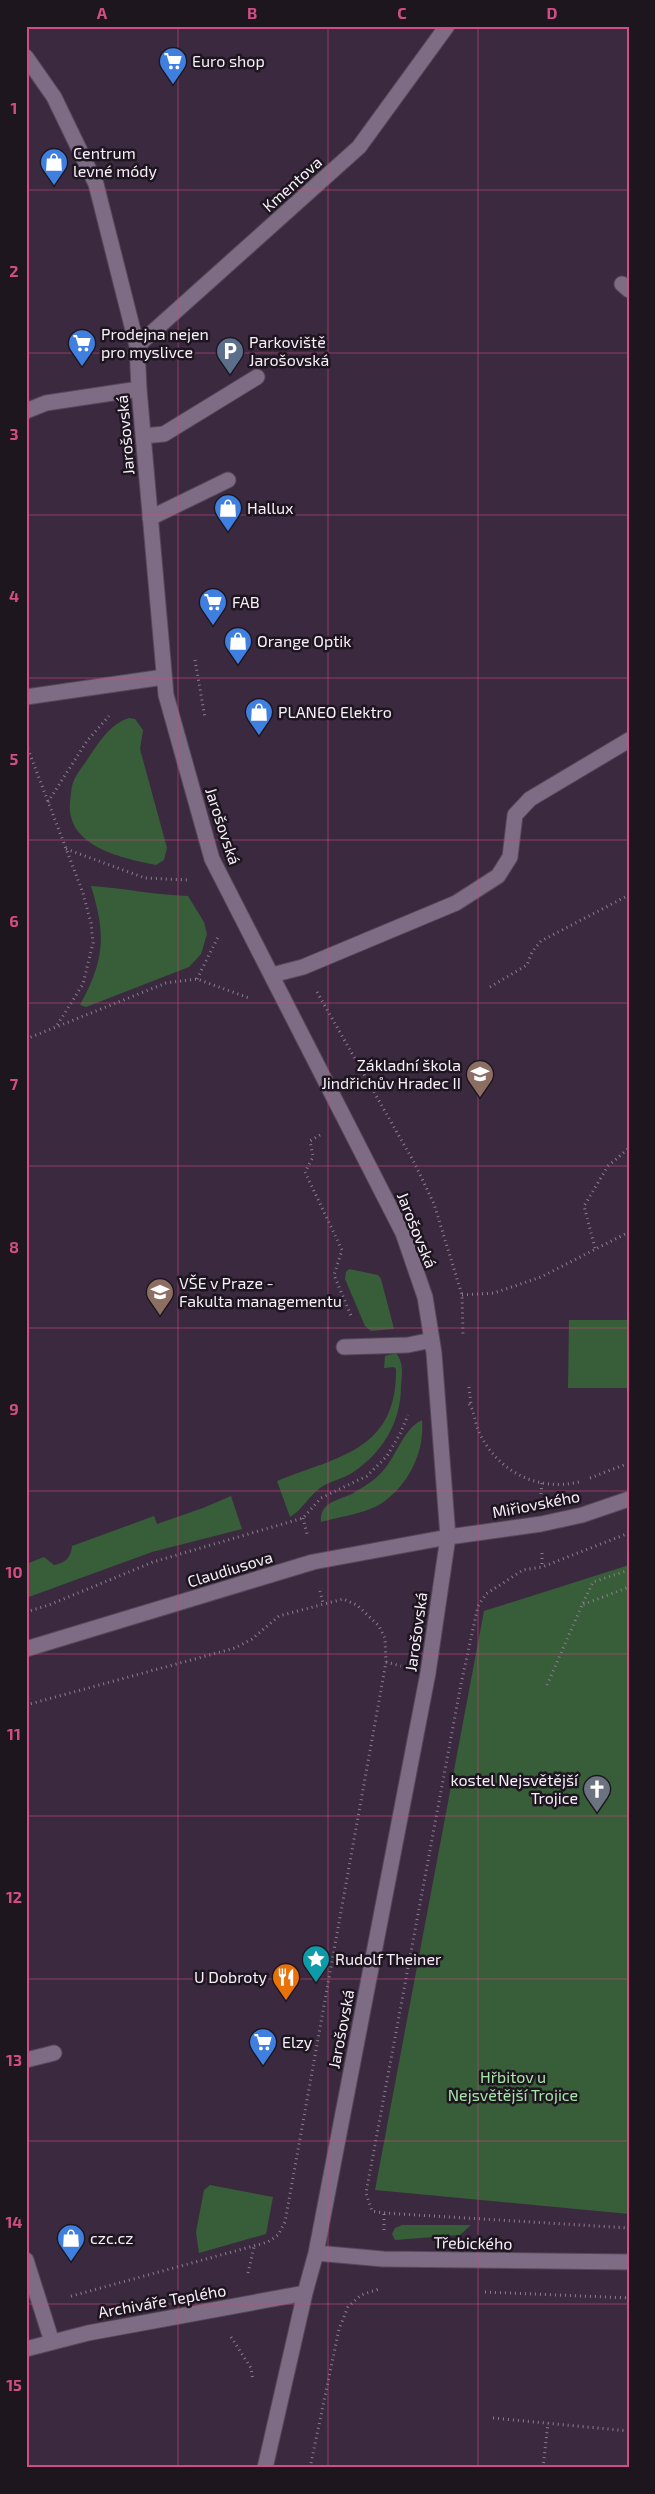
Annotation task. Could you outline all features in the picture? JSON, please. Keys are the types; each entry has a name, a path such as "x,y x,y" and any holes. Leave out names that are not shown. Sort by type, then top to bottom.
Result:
{"street":[{"name":"Kmentova","path":"137,346 359,147 447,26"},
{"name":"Jarošovská","path":"26,58 54,98 96,184 137,346 139,389 166,695 212,859 403,1233 425,1297 440,1407 448,1536 428,1672 316,2253 305,2293 266,2468"},
{"path":"143,436 164,434 256,377"},
{"path":"26,411 46,403 139,389"},
{"path":"150,518 228,480"},
{"path":"26,697 164,677"},
{"path":"272,975 303,967 456,903 498,876 510,857 515,815 530,799 629,740"},
{"path":"344,1348 408,1345 432,1340"},
{"name":"Miřiovského","path":"448,1536 541,1524 582,1515 629,1499"},
{"name":"Claudiusova","path":"26,1649 313,1562 448,1536"},
{"path":"26,2060 54,2053"},
{"name":"Třebického","path":"316,2253 383,2259 629,2262"},
{"path":"26,2260 52,2342"},
{"name":"Archiváře Teplého","path":"26,2349 88,2332 305,2293"}],"path":[{"path":"193,650 206,718"},
{"path":"48,802 87,741 142,680"},
{"path":"26,744 83,893 91,922 93,943 82,984 56,1027"},
{"path":"66,849 145,878 192,880"},
{"path":"490,987 527,965 532,952 541,941 629,895"},
{"path":"197,979 221,932"},
{"path":"303,967 415,1164 434,1204 462,1295 494,1293 531,1280 629,1232"},
{"path":"26,1039 166,983 197,979 254,1000"},
{"path":"325,1132 310,1142 313,1157 305,1172 342,1250 334,1275 364,1347"},
{"path":"595,1248 584,1206 608,1166 629,1148"},
{"path":"26,1612 49,1605 152,1562 303,1518 321,1498 367,1476 387,1456 400,1434 410,1410 471,1404 479,1432 489,1450 496,1460 521,1477 558,1485 578,1483 629,1463"},
{"path":"629,1533 542,1567 524,1570 486,1594 478,1606 461,1684 366,2192 372,2211 384,2213 629,2228"},
{"path":"547,1685 593,1582 629,1570"},
{"path":"582,1605 629,1587"},
{"path":"26,1705 235,1648 252,1639 279,1616 330,1601 343,1599 357,1605 379,1626 385,1638 386,1662 285,2222 273,2238 254,2247 39,2304"},
{"path":"254,2247 241,2305 230,2339 238,2346 251,2368 254,2389"},
{"path":"310,2468 340,2329 348,2307 361,2295 386,2288"},
{"path":"477,2292 629,2298"},
{"path":"493,2418 629,2431"},
{"path":"543,2468 548,2423"}],"green space":[{"path":"129,718 135,719 143,730 140,749 167,848 164,860 156,865 128,859 99,848 86,840 77,830 71,817 71,792 76,776 106,734 116,724"},
{"path":"91,886 188,896 204,922 207,934 201,954 189,967 86,1007 80,1005 94,974 100,947 99,919"},
{"path":"349,1269 378,1275 381,1279 394,1329 371,1331 365,1326 345,1279 346,1272"},
{"path":"569,1320 629,1320 629,1388 568,1388"},
{"path":"396,1353 402,1369 400,1400 398,1412 388,1436 363,1465 352,1473 320,1488 290,1517 277,1481 343,1456 361,1446 375,1433 387,1417 394,1396 396,1369 394,1367 384,1368 385,1356"},
{"path":"422,1420 422,1432 417,1457 412,1469 397,1490 388,1499 371,1509 321,1522 321,1516 326,1506 352,1494 368,1484 384,1470 409,1431"},
{"path":"231,1496 242,1529 152,1552 26,1598 26,1564 44,1557 54,1565 62,1563 67,1559 72,1546 154,1516 157,1524"},
{"name":"Hřbitov u Nejsvětější Trojice","path":"629,1565 629,2214 375,2190 484,1611"},
{"path":"210,2185 273,2197 266,2234 199,2253 196,2232 204,2190"},
{"path":"402,2225 471,2225 460,2235 395,2240 392,2234 395,2228"}],"place":[{"name":"Euro shop","path":"173,85"},
{"name":"Centrum levné módy","path":"54,186"},
{"name":"Prodejna nejen pro myslivce","path":"82,367"},
{"name":"Parkoviště Jarošovská","path":"230,375"},
{"name":"Hallux","path":"228,532"},
{"name":"FAB","path":"213,626"},
{"name":"Orange Optik","path":"238,665"},
{"name":"PLANEO Elektro","path":"259,736"},
{"name":"Základní škola Jindřichův Hradec II","path":"480,1098"},
{"name":"VŠE v Praze - Fakulta managementu","path":"160,1316"},
{"name":"kostel Nejsvětější Trojice","path":"597,1813"},
{"name":"Rudolf Theiner","path":"316,1983"},
{"name":"U Dobroty","path":"286,2001"},
{"name":"Elzy","path":"263,2066"},
{"name":"czc.cz","path":"71,2262"}]}
